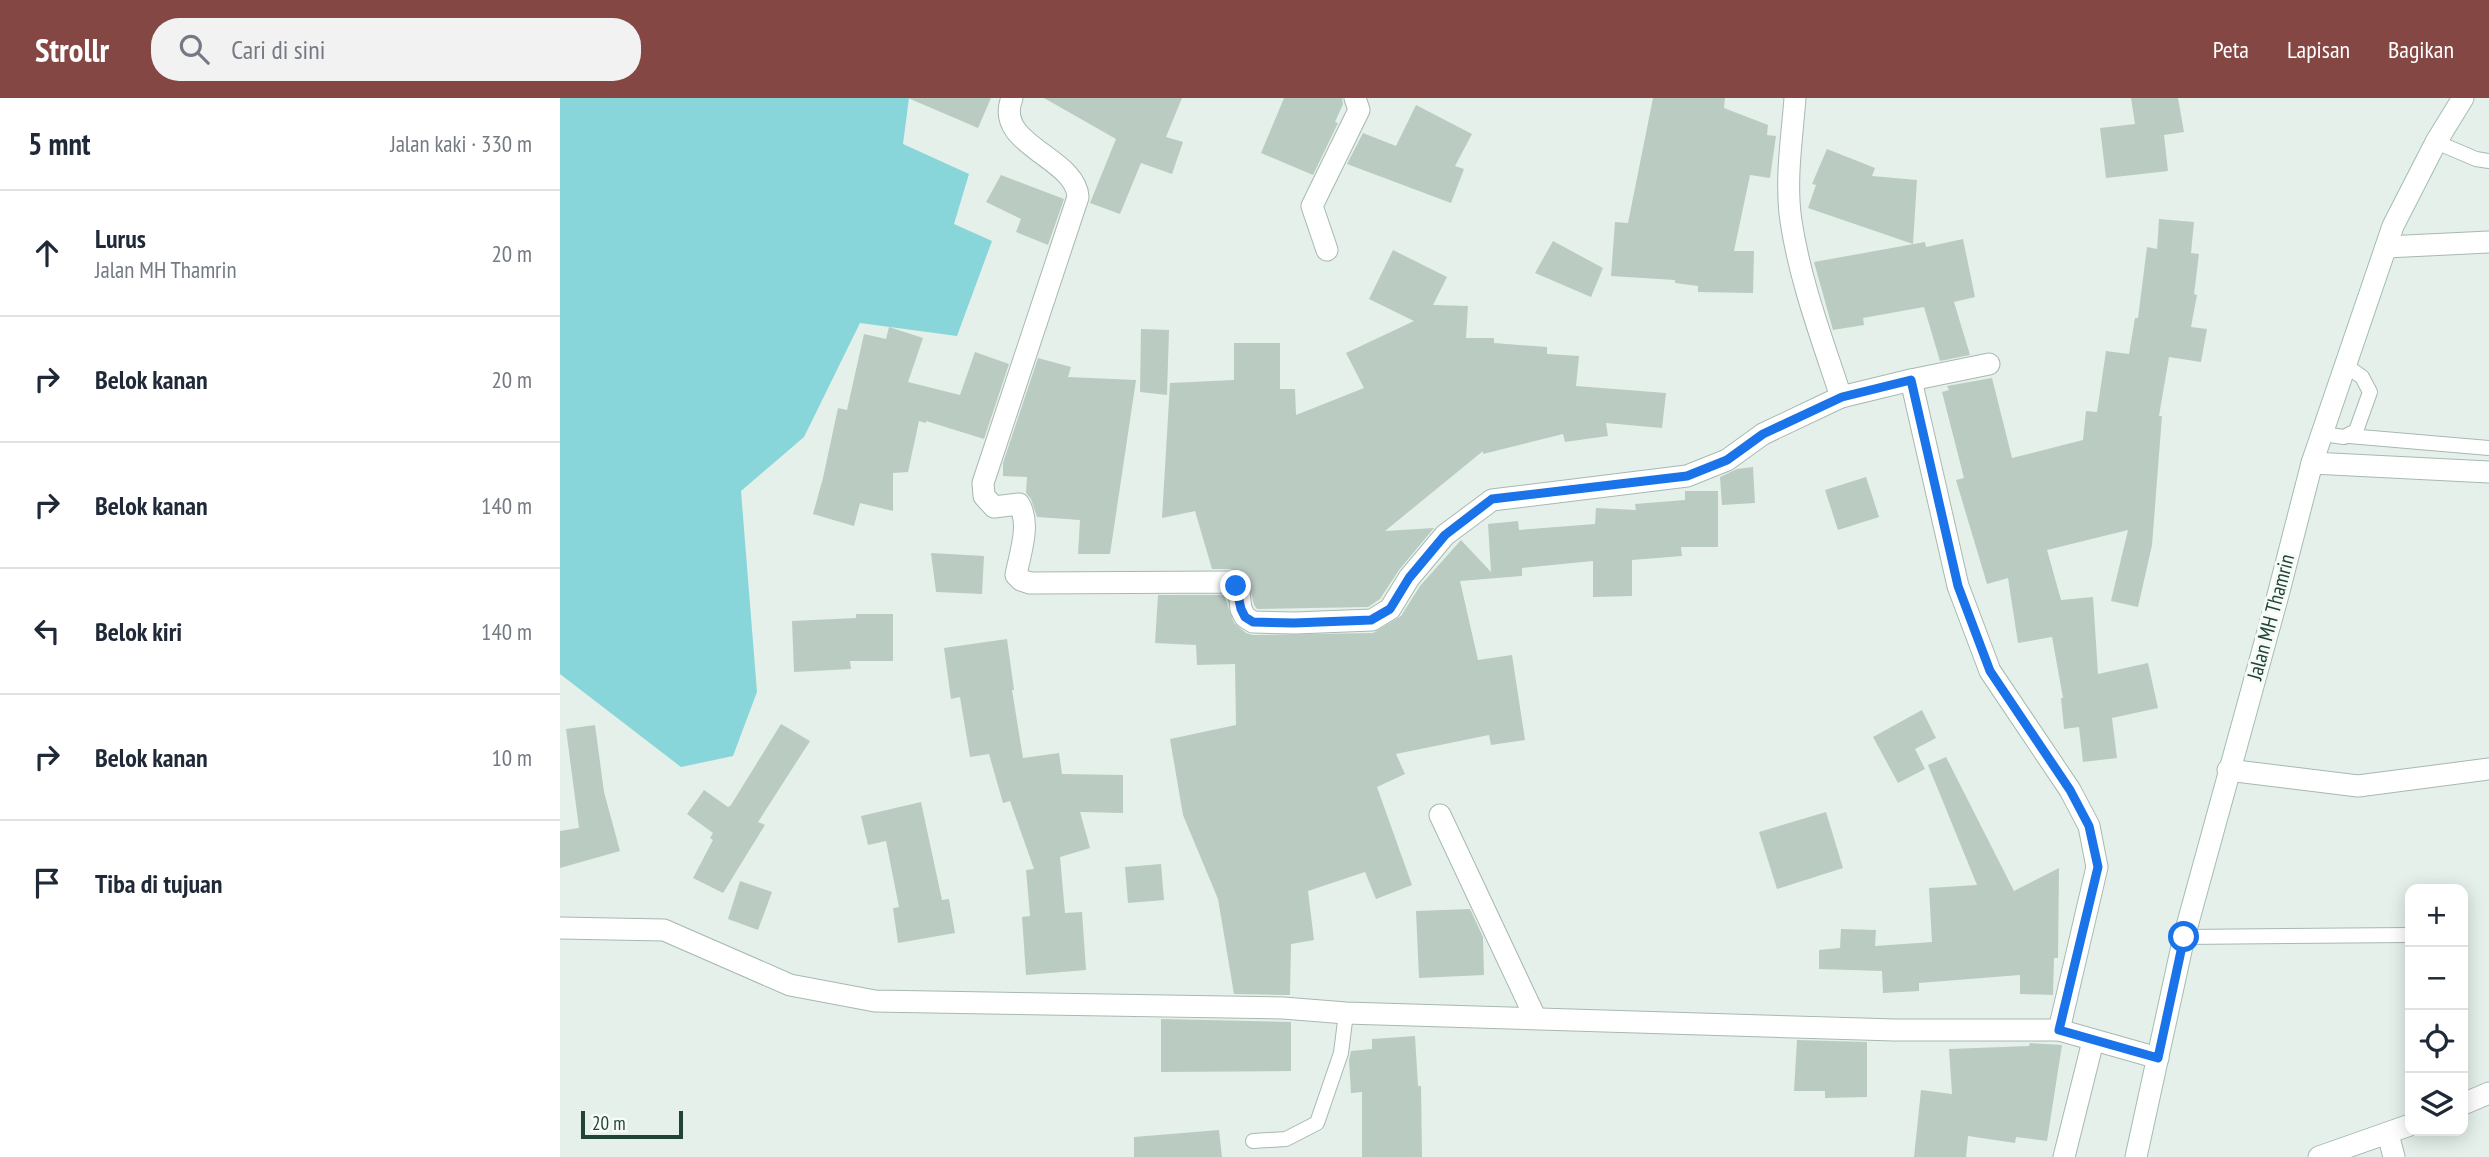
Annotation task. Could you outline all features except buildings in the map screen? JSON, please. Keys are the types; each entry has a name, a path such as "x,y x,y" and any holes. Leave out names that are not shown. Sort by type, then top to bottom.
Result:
{"street":[{"path":"1012,98 1009,104 1010,122 1023,138 1069,176 1078,187 1078,197 984,483 984,496 994,507 1019,504 1023,510 1025,520 1016,575 1030,583 1230,582 1239,592 1245,617 1253,622 1371,620 1390,609 1409,578 1445,535 1492,499 1687,476 1727,460 1763,434 1842,397 1989,364"},
{"path":"1327,250 1312,206 1359,110 1355,98"},
{"path":"1795,98 1790,165 1791,220 1809,300 1842,397"},
{"name":"Jalan MH Thamrin","path":"2136,1157 2184,937 2312,463 2393,226 2436,142 2463,98"},
{"path":"2386,247 2489,242"},
{"path":"1911,380 1958,586 1990,671 2070,790 2089,826 2098,867 2059,1030"},
{"path":"2312,463 2489,472"},
{"path":"2228,770 2358,786 2489,769"},
{"path":"1440,815 1535,1017"},
{"path":"560,928 664,930 790,985 875,1001 1270,1008 1346,1013 1894,1030 2059,1030 2158,1058"},
{"path":"2073,1156 2099,1042"},
{"path":"2468,1102 2489,1093"},
{"path":"2319,1157 2405,1127"},
{"path":"2388,1133 2394,1157"}],"lane":[{"path":"2436,142 2476,159 2489,161"},
{"path":"2345,365 2362,377 2370,392 2356,431 2350,436"},
{"path":"2322,434 2489,448"},
{"path":"2184,937 2405,935"},
{"path":"1253,1141 1286,1139 1317,1123 1341,1053 1346,1013"}],"water":[{"path":"560,98 909,98 903,144 969,174 954,224 992,241 957,336 860,323 804,437 741,491 757,692 733,756 681,767 560,674"}],"route":[{"path":"1236,586 1241,609 1245,617 1253,622 1371,620 1390,609 1409,578 1445,535 1492,499 1687,476 1727,460 1763,434 1842,397 1911,380 1958,586 1990,671 2070,790 2089,826 2098,867 2059,1030 2158,1058 2184,937"}]}
